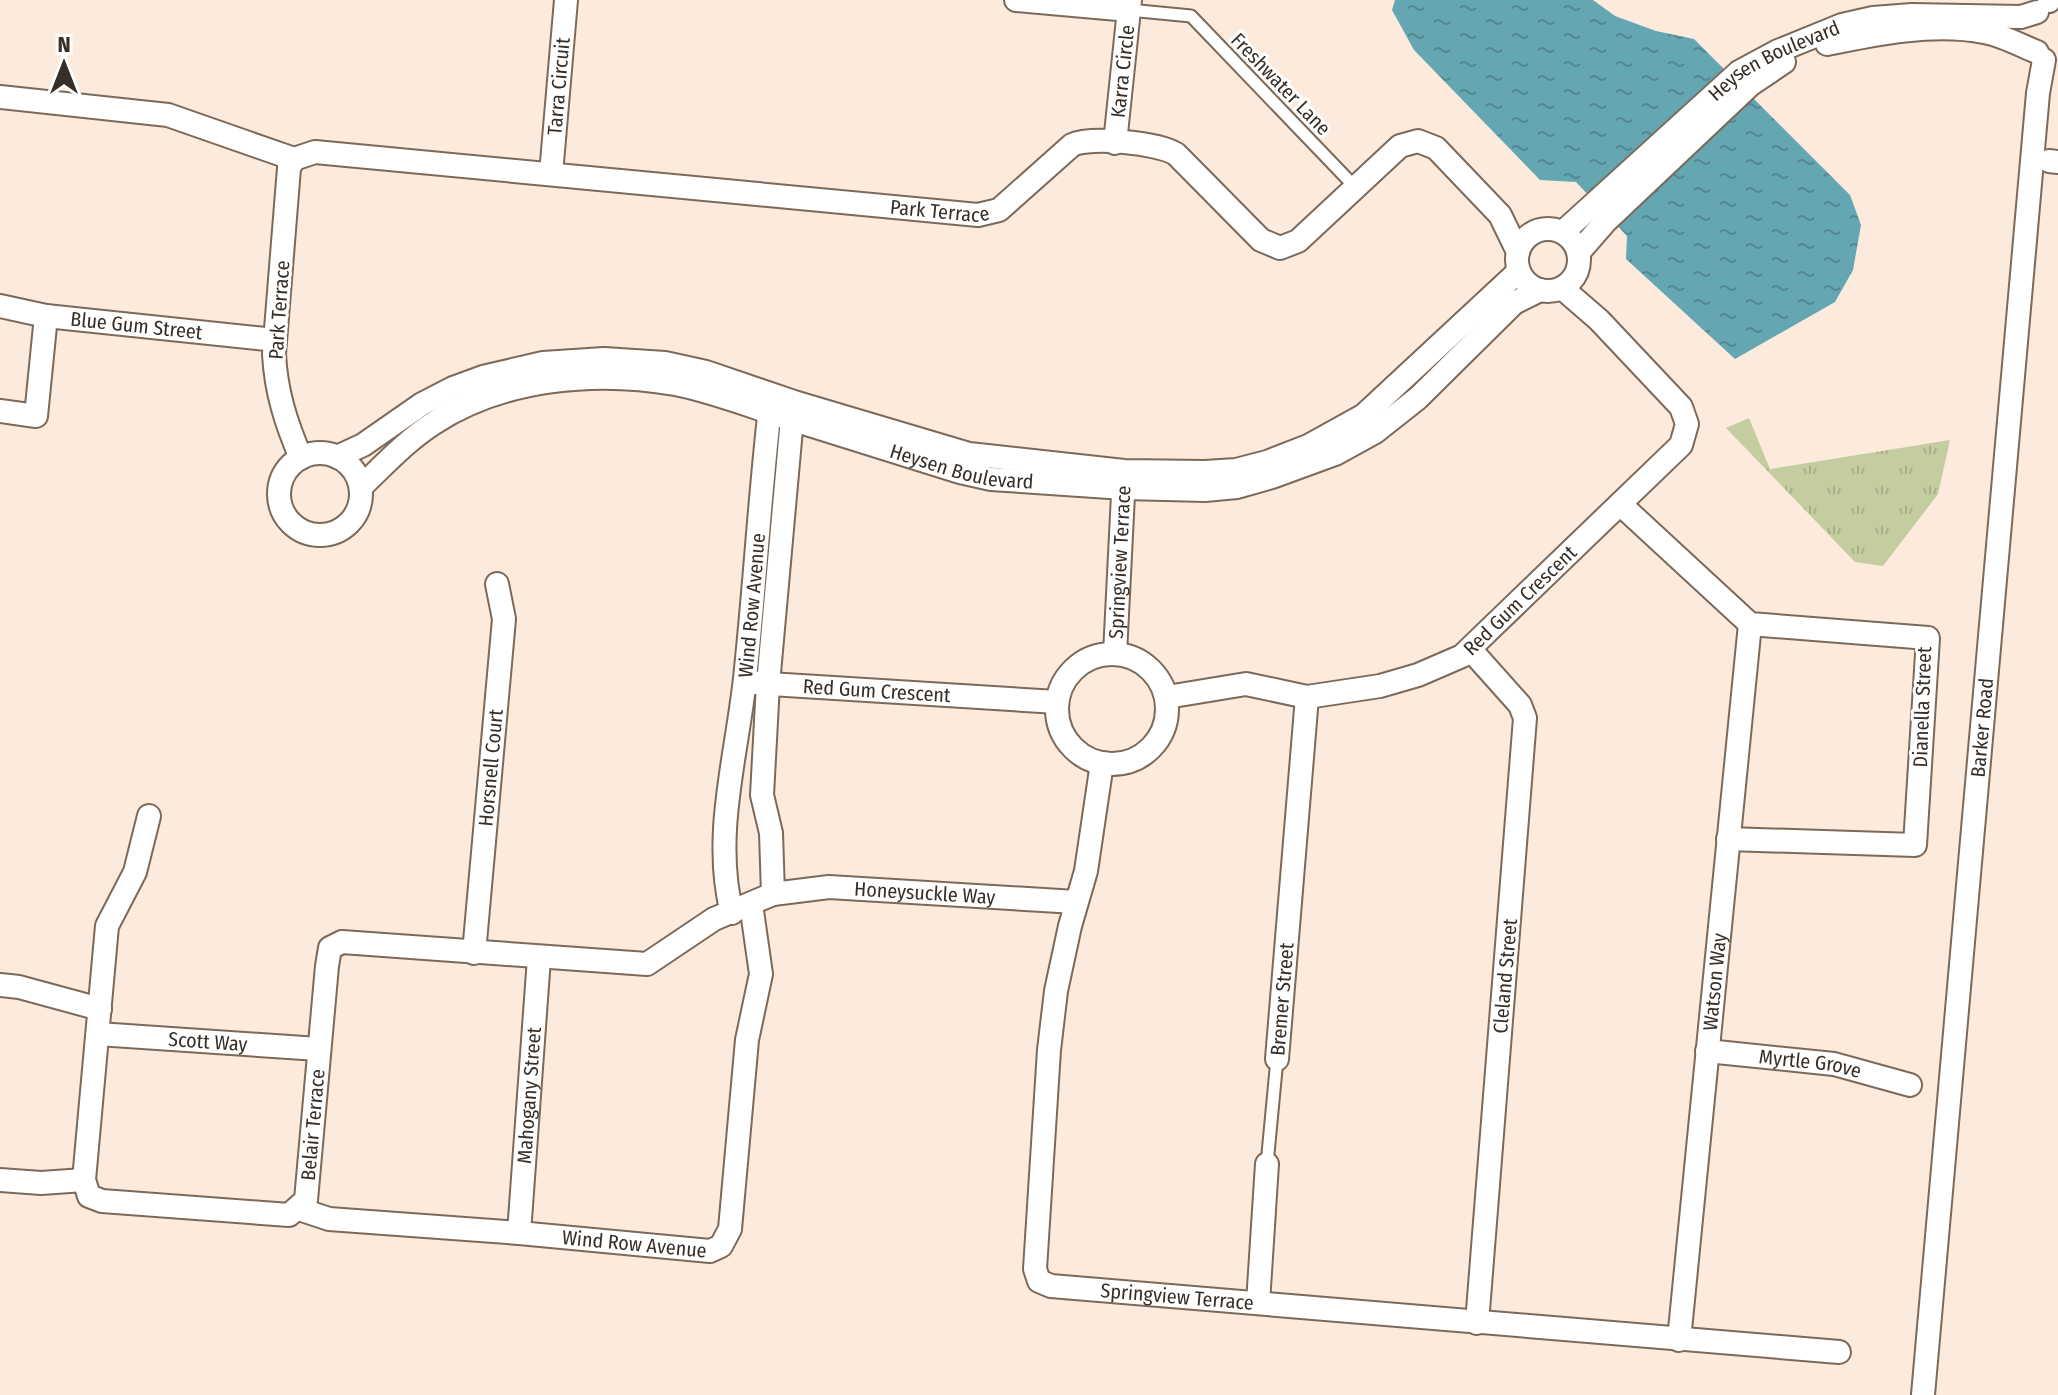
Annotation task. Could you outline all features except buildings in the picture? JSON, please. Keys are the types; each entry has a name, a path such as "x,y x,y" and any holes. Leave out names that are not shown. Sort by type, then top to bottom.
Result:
{"street":[{"name":"Tarra Circuit","path":"551,174 566,0"},
{"path":"1016,0 1129,5"},
{"name":"Barker Road","path":"1923,1395 2038,93 2046,60 2031,32 2046,3"},
{"name":"Heysen Boulevard","path":"1563,232 1597,216 1744,78 1806,39 1842,25 1873,18 1912,15 2021,17 2046,3"},
{"name":"Karra Circle","path":"1115,143 1129,5"},
{"name":"Heysen Boulevard","path":"1744,78 1815,46 1925,29 1984,32 2046,60"},
{"name":"Park Terrace","path":"0,97 168,115 294,159 315,152 978,215 999,210 1072,145 1087,141 1163,148 1176,154 1261,240 1280,248 1298,241 1400,146 1418,141 1436,148 1500,215"},
{"name":"Park Terrace","path":"294,159 288,179 275,340 275,379 284,417 301,458"},
{"path":"1500,215 1536,231"},
{"path":"1500,215 1518,261 1531,286 1559,284 1579,268 1579,252 1576,243 1563,232 1545,228 1528,236 1518,261"},
{"name":"Heysen Boulevard","path":"1579,252 1597,216"},
{"name":"Heysen Boulevard","path":"1124,479 1236,470 1308,446 1364,415 1518,261"},
{"name":"Heysen Boulevard","path":"337,457 363,445 400,417 453,388 507,370 543,363 604,359 665,363 706,372 793,411 969,454 1205,490 1237,487 1335,454 1375,432 1418,398 1514,303 1559,284"},
{"name":"Red Gum Crescent","path":"1167,697 1246,684 1307,697 1393,682 1462,656 1681,445 1687,424 1681,407 1599,320 1559,284"},
{"name":"Blue Gum Street","path":"0,306 46,316 275,340"},
{"path":"0,411 36,416 46,316"},
{"name":"Heysen Boulevard","path":"361,487 394,453 435,422 484,399 545,383 598,378 676,384 771,403"},
{"name":"Wind Row Avenue","path":"299,1209 329,1219 710,1251 721,1246 730,1229 747,1040 761,974 741,909 728,899 725,837 745,682 771,403"},
{"name":"Wind Row Avenue","path":"773,894 771,833 762,795 768,684 793,411"},
{"path":"325,453 337,457 357,474 361,487 357,514 336,533 323,536 296,528 280,506 282,478 290,466 301,458 325,453"},
{"name":"Springview Terrace","path":"1115,654 1124,479"},
{"path":"1620,504 1750,624"},
{"name":"Horsnell Court","path":"474,953 504,619 497,584"},
{"name":"Dianella Street","path":"1728,839 1915,845 1928,638 1750,624"},
{"name":"Watson Way","path":"1679,1340 1750,624"},
{"name":"Cleland Street","path":"1470,649 1520,705 1525,718 1477,1323"},
{"path":"1115,654 1132,657 1148,667 1160,681 1167,697 1167,716 1162,733 1152,748 1128,761 1102,763 1086,758 1073,748 1063,734 1057,702 1062,686 1083,662 1115,654"},
{"name":"Red Gum Crescent","path":"745,682 1057,702"},
{"name":"Bremer Street","path":"1277,1059 1307,697"},
{"name":"Springview Terrace","path":"1102,763 1086,871 1062,957 1049,1050 1035,1269 1039,1281 1051,1286 1839,1352"},
{"path":"0,1180 41,1183 84,1180 107,926 135,872 149,816"},
{"name":"Honeysuckle Way","path":"773,894 829,887 1076,902"},
{"name":"Belair Terrace","path":"84,1180 89,1196 102,1201 289,1215 299,1209 306,1200 330,948 342,942 647,964 714,919 773,894"},
{"name":"Mahogany Street","path":"519,1233 539,958"},
{"path":"0,985 19,987 100,1009"},
{"name":"Scott Way","path":"98,1034 318,1049"},
{"name":"Myrtle Grove","path":"1707,1051 1834,1064 1910,1085"},
{"name":"Bremer Street","path":"1258,1303 1267,1164"}],"lane":[{"name":"Freshwater Lane","path":"1129,5 1191,16 1356,188"},
{"name":"Bremer Street","path":"1267,1164 1277,1059"}],"green space":[{"path":"1749,418 1770,469 1950,440 1938,494 1883,566 1855,562 1726,428"}],"water":[{"path":"1395,0 1593,0 1615,16 1656,31 1694,39 1850,195 1861,225 1853,270 1835,302 1735,359 1626,259 1627,236 1576,182 1540,180 1414,50 1392,10"}]}
